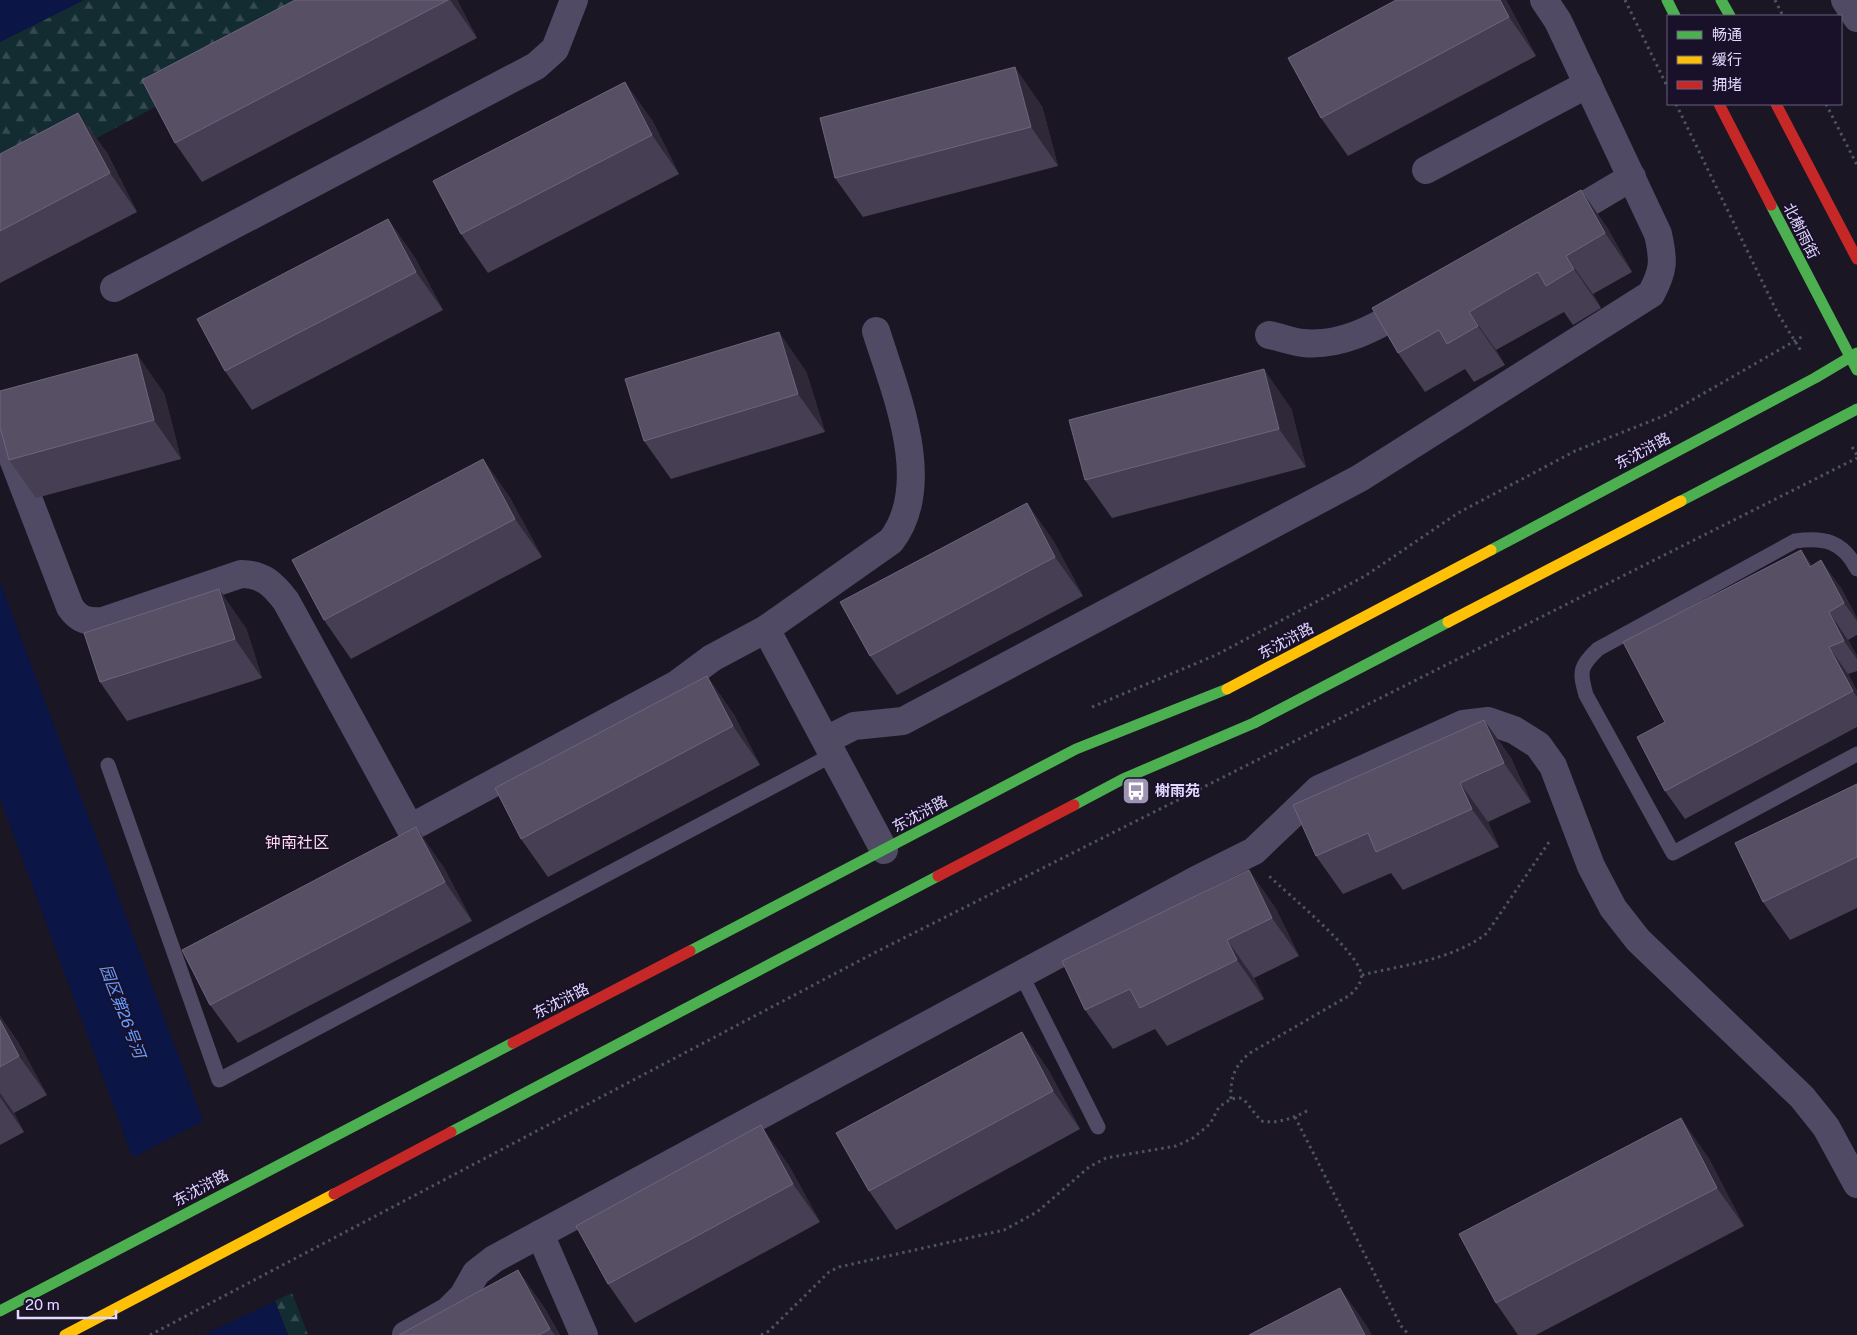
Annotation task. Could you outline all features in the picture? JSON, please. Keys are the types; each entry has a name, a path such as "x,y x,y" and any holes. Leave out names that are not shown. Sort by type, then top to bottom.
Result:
{"main road":[{"path":"1667,0 1674,15"},
{"path":"1721,0 1729,15"},
{"name":"北榭雨街","path":"1720,105 1853,355 1857,370"},
{"path":"1777,105 1857,259"},
{"name":"东沈浒路","path":"0,1311 230,1189 1076,750 1236,685 1853,355"},
{"path":"66,1335 1123,779 1254,723 1857,409"}],"street":[{"path":"114,288 536,66 555,50 574,0"},
{"path":"830,747 854,726 903,721 1360,478 1651,294 1661,276 1664,258 1658,234 1558,21 1544,0"},
{"path":"1845,0 1857,18"},
{"path":"1426,170 1588,84"},
{"path":"1538,232 1632,177"},
{"path":"1269,335 1303,343 1338,342 1376,327 1436,292"},
{"path":"0,425 70,607 77,617 88,622 103,621 242,574 256,574 272,583 286,601 410,828 678,684 712,658 766,630 891,541 902,527 909,508 912,485 908,449 900,411 876,330"},
{"path":"766,630 884,850"},
{"path":"406,1335 448,1311 463,1296 476,1273 494,1259 1196,880 1254,852 1319,789 1463,724 1488,721 1514,730 1538,745 1553,766 1591,866 1613,908 1638,940 1802,1097 1826,1127 1857,1184"},
{"path":"540,1234 584,1335"}],"lane":[{"path":"1857,568 1840,546 1817,538 1795,541 1598,649 1585,661 1580,676 1586,695 1673,853 1857,754"},
{"path":"108,765 219,1080 830,747"},
{"path":"1021,974 1098,1126"}],"path":[{"path":"1625,0 1667,86"},
{"path":"1775,0 1782,15"},
{"path":"1676,105 1777,312"},
{"path":"1827,105 1857,165"},
{"path":"150,1335 876,952 1857,458"},
{"path":"1362,975 1452,952 1474,944 1487,933 1549,841"},
{"path":"1231,1099 1233,1074 1240,1061 1250,1053 1350,995 1359,987 1362,975 1352,956 1265,872"},
{"path":"761,1335 769,1331 829,1272 839,1267 1004,1230 1037,1212 1089,1167 1106,1158 1176,1146 1194,1138 1210,1124 1219,1107 1231,1099 1240,1098 1246,1102 1261,1121 1280,1121 1295,1117 1309,1110"},
{"path":"1295,1117 1401,1326 1408,1335"}],"green space":[{"path":"84,0 358,0 0,189 0,42"},
{"path":"292,1293 308,1335 288,1335 275,1301"}],"water":[{"path":"0,0 84,0 0,42"},
{"name":"园区第26号河","path":"0,582 203,1121 288,1335 198,1335 0,798"}],"pier":[{"path":"203,1121 275,1301 203,1335 198,1335 132,1158"}],"building":[{"path":"295,0 448,0 175,143 142,80"},
{"path":"1396,0 1500,0 1509,17 1321,118 1288,58"},
{"path":"1015,67 1031,127 835,178 820,118"},
{"path":"625,82 652,135 461,234 433,181"},
{"path":"78,113 110,173 0,231 0,154"},
{"path":"1581,190 1605,233 1566,256 1574,269 1546,286 1538,272 1469,312 1478,326 1447,344 1439,330 1398,353 1372,308"},
{"path":"388,219 416,272 225,371 197,319"},
{"path":"779,332 798,394 644,441 625,379"},
{"path":"137,354 154,420 9,460 0,427 0,391"},
{"path":"1264,369 1279,429 1085,480 1069,420"},
{"path":"483,459 515,519 324,620 292,560"},
{"path":"1027,503 1055,557 870,656 840,602"},
{"path":"1801,550 1810,567 1821,560 1844,603 1829,612 1844,641 1829,647 1853,691 1665,791 1637,737 1665,722 1623,642"},
{"path":"219,589 235,639 100,682 84,633"},
{"path":"707,676 733,726 521,839 495,788"},
{"path":"1484,720 1504,763 1460,783 1472,809 1376,852 1368,833 1316,856 1293,805"},
{"path":"1857,784 1857,857 1763,902 1735,843"},
{"path":"416,827 445,882 210,1005 182,950"},
{"path":"1249,870 1272,918 1227,940 1237,960 1140,1008 1130,989 1085,1010 1062,961"},
{"path":"0,1020 19,1056 0,1067"},
{"path":"1022,1032 1053,1091 869,1191 836,1133"},
{"path":"1681,1118 1717,1188 1496,1303 1459,1234"},
{"path":"761,1125 793,1184 608,1284 576,1226"},
{"path":"518,1270 550,1329 539,1335 399,1335"},
{"path":"1340,1288 1365,1335 1249,1335"}],"traffic: fast":[{"path":"1667,0 1674,15"},
{"path":"1721,0 1729,15"},
{"path":"1771,205 1857,370"},
{"path":"1491,550 1815,378 1857,353"},
{"path":"1681,501 1857,409"},
{"path":"1074,805 1123,779 1254,723 1448,622"},
{"path":"690,951 1076,749 1227,689"},
{"path":"451,1132 938,876"},
{"path":"0,1311 513,1043"}],"traffic: slow":[{"path":"1448,622 1681,501"},
{"path":"1227,689 1491,550"},
{"path":"65,1335 334,1194"}],"traffic: jam":[{"path":"1720,105 1771,205"},
{"path":"1777,105 1857,259"},
{"path":"938,876 1074,805"},
{"path":"513,1043 690,951"},
{"path":"334,1194 451,1132"}],"place":[{"name":"榭雨苑","path":"1136,791"}],"district":[{"name":"钟南社区","path":"297,842"}]}
